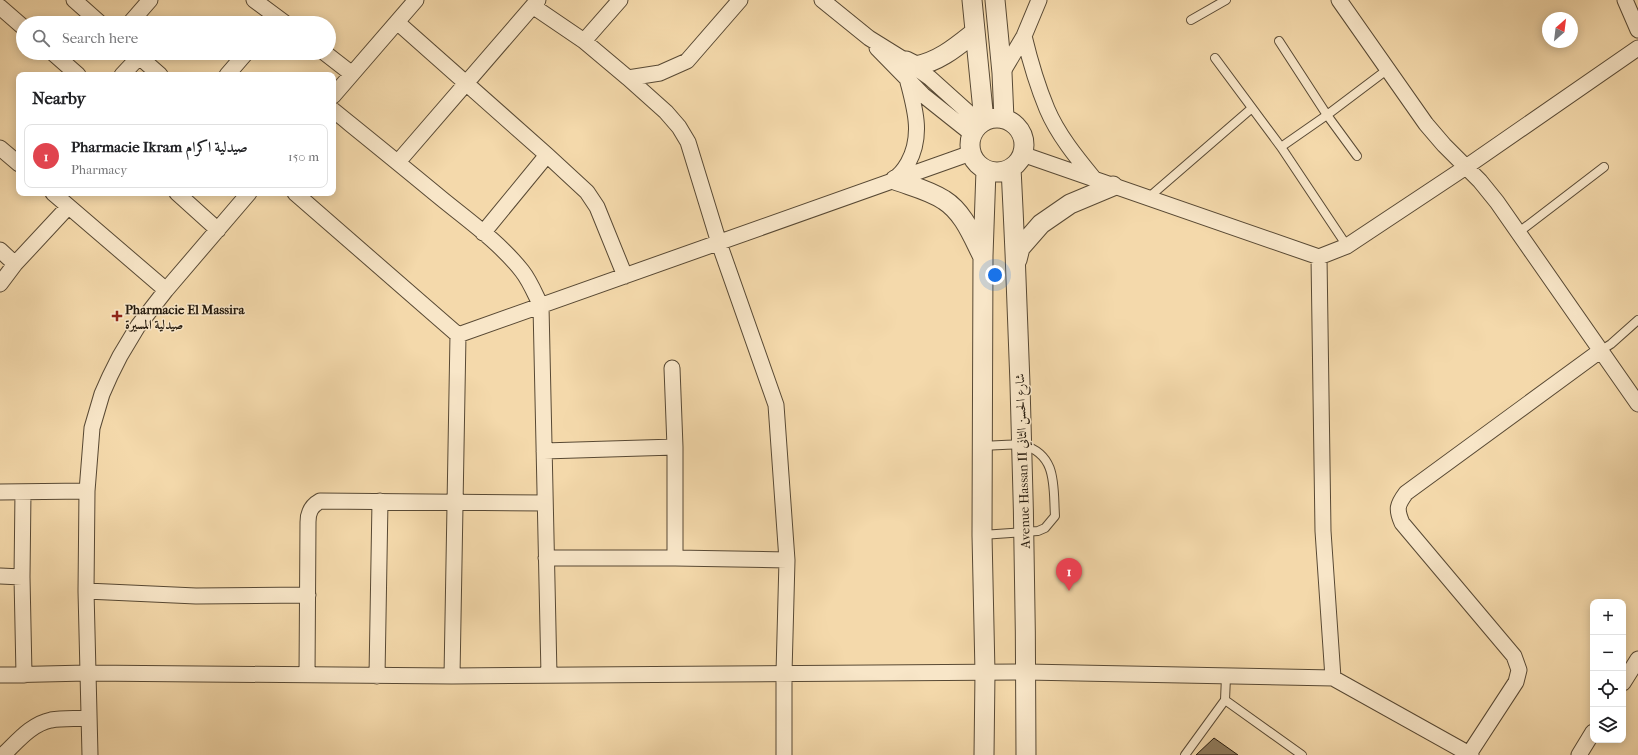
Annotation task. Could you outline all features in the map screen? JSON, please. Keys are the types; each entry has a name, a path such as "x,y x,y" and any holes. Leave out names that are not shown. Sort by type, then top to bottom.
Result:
{"street":[{"path":"74,0 92,16"},
{"path":"136,16 150,0"},
{"path":"254,0 272,16"},
{"path":"336,93 416,0"},
{"path":"584,41 620,0"},
{"path":"628,78 660,73 687,61 740,0"},
{"path":"822,0 869,38 916,66 929,63 949,53 975,32"},
{"path":"972,0 975,32 979,126"},
{"path":"995,0 1002,73 1004,119"},
{"path":"1002,73 1024,36 1039,0"},
{"path":"1339,0 1426,124 1444,146 1480,181 1519,232 1638,404"},
{"path":"1625,0 1638,30"},
{"path":"398,162 536,3 628,78 666,112 679,127 688,142 719,243 776,405 787,560 784,673 784,755"},
{"path":"0,7 16,21"},
{"path":"397,22 467,83 587,192 597,207 625,276"},
{"path":"1024,36 1047,110 1063,138 1095,180"},
{"path":"869,38 881,53 923,95 979,126"},
{"path":"1016,161 1095,180 1319,257 1347,246 1466,167 1638,48"},
{"path":"61,60 75,72"},
{"path":"124,72 133,60"},
{"path":"143,60 157,72"},
{"path":"230,72 240,60"},
{"path":"334,60 352,74"},
{"path":"906,61 946,92 979,126"},
{"path":"891,181 900,175 913,154 916,141 916,114 908,81"},
{"path":"336,112 398,162 482,233 522,271 532,286 541,306 549,675"},
{"path":"994,118 1004,119 1017,127 1022,135 1024,145 1016,161 999,172 986,170 974,160 971,153 970,140 979,126 994,118"},
{"path":"0,148 16,161"},
{"path":"458,335 971,153"},
{"path":"482,233 547,155"},
{"name":"Avenue Hassan II شارع الحسن الثاني","path":"1016,161 1016,266 1025,532 1026,755"},
{"path":"984,755 985,673 982,535 983,256 986,170"},
{"path":"891,181 930,193 945,200 967,225 983,256"},
{"path":"1016,266 1020,248 1041,224 1070,204 1113,186"},
{"path":"55,196 166,290"},
{"path":"180,196 218,230"},
{"path":"90,755 86,591 87,491 92,428 102,394 120,356 138,326 166,290 247,196"},
{"path":"298,196 458,335 452,676"},
{"path":"0,284 15,264 68,207"},
{"path":"0,250 15,264"},
{"path":"1319,257 1323,531 1333,678"},
{"path":"0,675 88,673 452,676 1026,672 1333,678 1470,754 1516,682 1519,670 1514,656 1402,523 1397,513 1399,502 1406,493 1600,351"},
{"path":"672,368 675,448 675,558"},
{"path":"544,451 675,448"},
{"path":"0,492 87,491"},
{"path":"23,492 22,577 24,675"},
{"path":"307,675 308,514 310,509 320,501 545,503"},
{"path":"377,676 380,501"},
{"path":"546,558 787,560"},
{"path":"0,576 22,577"},
{"path":"86,591 196,596 308,595"},
{"path":"1626,679 1638,659"},
{"path":"3,755 26,733 42,723 50,720 89,718"},
{"path":"1579,755 1590,737"}],"lane":[{"path":"1192,20 1226,0"},
{"path":"1279,41 1327,115 1357,156"},
{"path":"1215,58 1281,147 1347,246"},
{"path":"1281,147 1327,115 1388,68"},
{"path":"1148,198 1252,108"},
{"path":"1519,232 1604,167"},
{"path":"1600,351 1611,344 1638,320"},
{"path":"982,535 1038,531 1046,528 1055,516 1053,475 1051,468 1036,451 1023,445 983,446"},
{"path":"1184,755 1225,700 1226,677"},
{"path":"1225,700 1302,755"}],"building":[{"path":"1214,738 1238,755 1196,755"}],"place":[{"name":"Pharmacie El Massira صيدلية المسيرة","path":"117,316"},
{"name":"Pharmacie Ikram صيدلية اكرام","path":"1069,591"}]}
